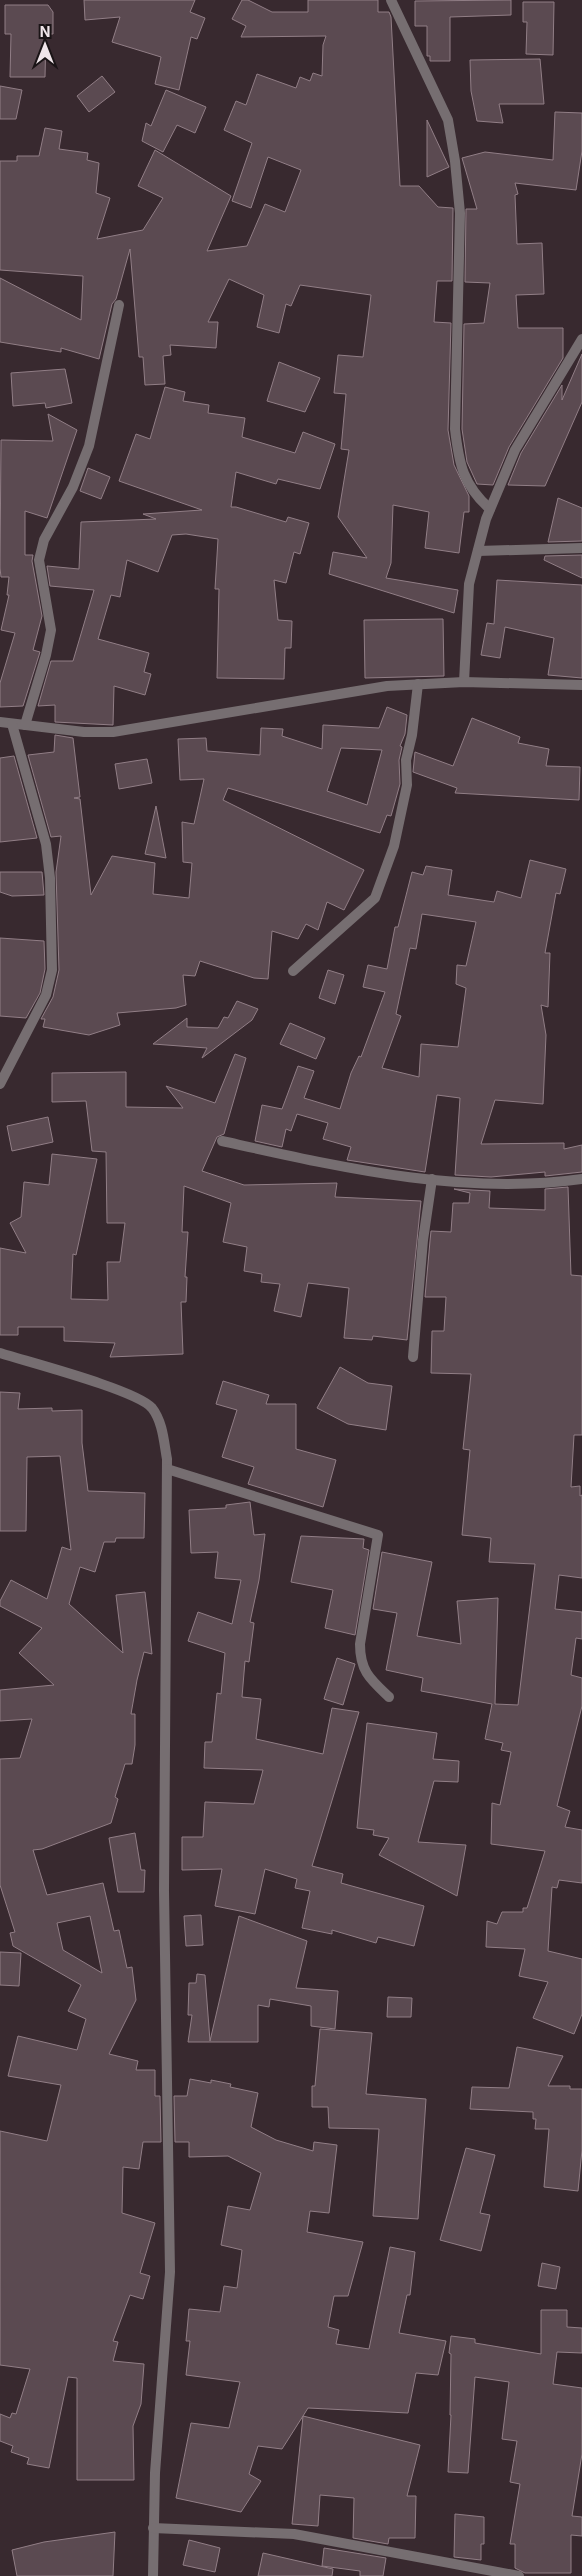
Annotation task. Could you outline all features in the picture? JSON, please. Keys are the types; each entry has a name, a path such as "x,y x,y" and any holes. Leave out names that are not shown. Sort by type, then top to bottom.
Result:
{"street":[{"path":"391,0 448,120 460,213 455,429 458,451 468,486 490,509"},
{"path":"25,725 51,630 39,560 44,540 73,487 89,446 119,305"},
{"path":"464,682 469,584 490,509 515,450 582,339"},
{"path":"478,550 582,548"},
{"path":"0,722 84,732 113,732 387,686 464,682 582,686"},
{"path":"293,971 375,898 394,846 408,785 406,760 412,735 418,684"},
{"path":"0,1084 46,996 52,970 50,878 46,844 12,724"},
{"path":"222,1141 349,1169 432,1179 495,1184 582,1179"},
{"path":"413,1357 423,1240 432,1179"},
{"path":"0,1353 132,1394 152,1408 161,1429 167,1469 164,1891 170,2272 153,2528 153,2576"},
{"path":"167,1469 378,1535 360,1644 360,1659 368,1677 389,1697"},
{"path":"153,2528 294,2534 519,2576"}],"building":[{"path":"84,0 195,0 190,12 205,18 197,39 191,37 179,90 155,84 161,57 112,42 120,17 85,20"},
{"path":"242,0 248,0 272,12 308,12 308,0 378,0 378,12 389,12 391,17 400,186 419,186 438,207 453,208 452,281 437,281 434,322 451,323 448,430 454,465 469,496 469,512 464,512 459,553 425,548 429,512 393,505 391,563 386,578 458,590 454,613 329,574 333,552 367,558 338,517 349,450 341,449 346,394 334,393 338,355 363,357 371,295 300,285 291,306 286,304 279,333 257,327 264,295 229,279 208,322 218,322 216,348 170,345 171,355 163,356 165,384 145,385 143,357 139,357 130,249 116,299 112,304 99,359 61,348 61,352 0,342 0,278 81,320 83,276 0,270 0,161 17,161 17,156 39,156 45,128 62,131 59,149 88,153 87,160 99,163 96,193 110,198 97,239 143,230 163,198 138,186 155,150 231,196 207,251 247,246 265,204 285,212 301,170 268,157 251,208 232,201 252,143 224,130 236,101 246,105 257,74 296,88 300,77 310,81 313,73 322,76 323,45 326,36 241,37 246,26 232,19"},
{"path":"511,0 511,15 450,17 450,61 430,61 430,56 427,56 427,26 415,26 415,1"},
{"path":"523,2 554,2 553,55 526,54 527,22 523,22"},
{"path":"5,5 48,5 53,12 53,34 46,34 45,77 10,77 11,34 5,34"},
{"path":"540,59 544,104 499,104 503,123 477,121 471,91 470,60"},
{"path":"102,76 115,92 89,112 77,96"},
{"path":"0,86 22,90 16,119 0,119"},
{"path":"166,90 206,107 195,133 177,125 163,152 142,141 146,123 151,126"},
{"path":"555,112 582,113 582,151 576,190 515,183 518,194 515,195 517,244 542,243 544,294 516,295 518,328 563,328 563,358 509,447 493,485 477,484 467,462 462,429 464,324 484,323 490,283 465,282 466,209 477,209 462,158 485,152 553,160"},
{"path":"427,120 449,167 427,177"},
{"path":"582,354 582,402 545,486 508,485 521,453 562,385 562,400"},
{"path":"279,362 320,378 305,412 267,401"},
{"path":"65,369 72,403 46,408 45,403 13,406 11,373"},
{"path":"165,387 185,392 183,401 209,405 208,413 245,418 242,437 295,453 303,432 335,444 320,489 278,479 276,484 236,472 231,507 286,522 288,517 309,523 300,554 294,552 286,583 274,580 278,620 292,621 291,648 285,648 284,679 217,678 219,589 215,589 218,539 186,534 172,535 158,572 127,560 120,597 111,595 98,639 149,653 144,672 151,674 145,695 114,686 113,725 55,722 55,705 38,706 51,661 73,661 94,590 50,586 47,566 79,569 81,522 156,519 143,514 202,510 119,481 136,434 150,439"},
{"path":"48,414 77,430 47,518 25,511 25,555 33,555 32,561 42,616 33,650 40,652 23,706 0,707 0,683 15,633 1,630 9,595 7,595 9,577 1,577 0,568 1,440 53,441"},
{"path":"88,468 110,477 101,499 80,491"},
{"path":"558,498 582,508 582,541 548,542"},
{"path":"582,555 582,578 544,560 545,556"},
{"path":"497,580 582,585 582,678 548,675 554,638 505,627 500,658 481,655 487,623 494,624"},
{"path":"443,619 444,676 365,678 364,620"},
{"path":"387,707 407,715 405,734 400,746 402,747 399,760 400,784 391,816 387,815 380,833 228,788 223,800 364,870 344,910 327,902 318,930 306,924 298,939 272,931 268,979 254,978 200,961 195,976 183,975 186,1005 176,1008 117,1013 120,1025 89,1035 43,1027 45,1019 41,1019 53,997 59,970 56,872 61,836 51,837 28,755 54,752 55,735 73,738 80,797 74,798 80,799 91,895 112,856 155,863 153,894 189,898 192,863 183,862 182,822 194,824 204,779 180,780 178,739 206,738 207,751 260,755 261,728 283,729 282,736 322,749 323,725 379,728","holes":["341,748 382,750 367,805 327,791"]},
{"path":"472,718 520,737 518,743 549,749 546,766 580,767 579,800 455,793 457,788 413,772 415,752 453,766"},
{"path":"14,756 37,838 0,842 0,758"},
{"path":"147,759 152,783 119,789 115,764"},
{"path":"156,806 166,858 145,854"},
{"path":"530,860 566,869 560,894 556,893 545,953 550,953 548,1007 541,1005 546,1035 543,1104 495,1100 481,1144 564,1143 564,1149 582,1145 582,1172 545,1176 545,1172 491,1177 455,1175 460,1098 437,1095 425,1172 347,1160 351,1147 323,1139 328,1123 297,1114 291,1131 286,1129 282,1147 255,1141 262,1105 282,1109 298,1066 314,1071 304,1098 340,1109 351,1073 359,1056 361,1057 385,992 363,987 368,965 387,969 395,927 398,927 412,872 423,875 426,866 452,870 448,895 494,902 497,891 521,898","holes":["422,914 476,922 466,966 457,965 456,984 466,988 458,1047 421,1044 419,1077 382,1068 401,1016 396,1014 410,948 416,949"]},
{"path":"0,872 42,872 44,895 12,896 0,892"},
{"path":"0,938 44,941 45,969 40,993 26,1018 0,1016"},
{"path":"328,970 344,975 335,1004 319,998"},
{"path":"237,1001 258,1009 252,1020 202,1058 207,1048 153,1044 187,1018 187,1027 218,1028 224,1017 228,1018"},
{"path":"290,1023 325,1038 316,1059 280,1044"},
{"path":"235,1054 246,1058 224,1134 217,1137 202,1171 244,1185 337,1183 335,1197 421,1201 407,1340 373,1336 372,1340 344,1338 349,1288 308,1283 301,1317 274,1311 280,1284 261,1282 262,1274 244,1271 247,1247 223,1242 231,1203 184,1186 182,1232 188,1232 185,1277 187,1277 186,1302 181,1302 183,1354 110,1357 115,1343 64,1341 64,1327 18,1327 18,1335 0,1335 0,1248 26,1253 10,1223 21,1217 24,1182 49,1185 52,1154 97,1159 76,1255 73,1254 71,1299 108,1300 107,1262 120,1262 125,1223 107,1223 106,1152 92,1151 86,1101 52,1102 52,1073 126,1072 126,1107 183,1108 166,1086 215,1103"},
{"path":"48,1117 53,1142 12,1151 7,1126"},
{"path":"568,1187 571,1275 582,1276 582,1435 574,1435 571,1487 580,1486 580,1496 582,1495 582,1578 559,1575 555,1609 582,1612 582,1639 576,1638 571,1675 582,1678 582,1706 557,1806 570,1811 565,1827 582,1830 582,1883 559,1880 557,1888 552,1887 548,1951 582,1959 582,2014 574,2034 533,2018 548,1982 519,1976 525,1949 486,1947 487,1921 497,1924 502,1912 523,1912 523,1908 527,1908 545,1851 491,1844 492,1803 500,1805 511,1752 501,1750 503,1743 485,1739 492,1704 421,1691 423,1678 386,1670 397,1613 373,1609 382,1552 432,1562 417,1636 461,1644 457,1601 498,1598 495,1704 518,1705 535,1564 489,1562 491,1538 462,1535 470,1450 463,1449 471,1374 431,1373 432,1331 444,1331 446,1297 425,1297 430,1241 431,1231 451,1232 453,1203 469,1203 470,1193 454,1189 490,1191 489,1208 545,1210 545,1189"},
{"path":"340,1367 368,1383 392,1386 386,1430 348,1424 317,1408"},
{"path":"223,1381 269,1395 266,1404 296,1404 296,1449 336,1460 323,1507 248,1484 254,1467 222,1457 237,1410 216,1404"},
{"path":"0,1392 20,1393 18,1409 52,1408 52,1411 82,1410 82,1443 88,1491 145,1493 144,1538 116,1538 115,1542 104,1542 95,1572 80,1567 69,1604 123,1653 116,1595 145,1592 152,1654 144,1652 137,1680 131,1714 135,1714 135,1745 132,1764 125,1764 115,1797 118,1799 111,1823 42,1849 33,1850 47,1895 103,1883 114,1931 119,1930 127,1968 132,1967 136,2000 109,2054 138,2061 136,2070 155,2070 155,2096 160,2096 161,2142 143,2142 139,2169 123,2167 122,2213 155,2223 140,2273 150,2276 143,2299 130,2295 113,2341 118,2342 113,2361 144,2364 141,2404 133,2426 134,2480 77,2480 77,2378 68,2377 49,2468 27,2464 29,2458 11,2452 13,2446 0,2441 0,2414 10,2418 12,2413 16,2414 30,2369 0,2365 0,2131 47,2141 61,2085 8,2076 18,2036 77,2050 86,2019 68,2011 81,1985 13,1946 10,1933 15,1932 0,1885 0,1759 20,1758 32,1719 0,1721 0,1690 54,1685 19,1653 42,1628 0,1606 0,1601 11,1580 47,1599 62,1547 71,1550 60,1456 27,1457 26,1531 0,1531","holes":["90,1916 102,1973 63,1950 57,1923"]},
{"path":"250,1502 254,1535 265,1534 259,1580 250,1622 254,1623 249,1662 245,1661 242,1697 261,1699 256,1739 323,1754 332,1708 359,1712 312,1866 343,1874 341,1883 424,1906 414,1946 378,1937 376,1943 332,1930 332,1934 302,1928 310,1891 295,1888 297,1879 265,1869 255,1914 215,1906 222,1869 182,1870 182,1837 203,1837 205,1802 254,1804 263,1770 204,1768 205,1742 212,1742 217,1693 221,1694 225,1653 188,1641 198,1612 232,1624 241,1580 215,1578 218,1552 191,1553 189,1510 226,1508 226,1505"},
{"path":"301,1536 364,1539 363,1548 369,1550 355,1635 325,1628 333,1590 291,1582"},
{"path":"337,1658 355,1664 343,1705 324,1699"},
{"path":"367,1723 437,1733 433,1759 459,1761 458,1782 434,1781 418,1842 466,1845 457,1896 379,1855 389,1838 373,1835 374,1830 357,1828"},
{"path":"135,1833 141,1870 145,1870 144,1892 118,1892 109,1838"},
{"path":"201,1915 203,1945 186,1946 184,1916"},
{"path":"239,1916 307,1941 296,1988 338,1991 335,2029 311,2026 311,2006 270,1999 269,2007 258,2005 258,2042 188,2042 192,2015 188,2015 189,1983 196,1983 197,1974 205,1975 210,2041"},
{"path":"0,1952 21,1953 19,1986 0,1985"},
{"path":"388,1997 412,1998 411,2017 387,2017"},
{"path":"320,2029 372,2033 366,2094 426,2099 418,2219 373,2216 379,2129 329,2128 328,2107 312,2107 312,2086 315,2086"},
{"path":"517,2047 563,2056 548,2086 570,2086 570,2089 582,2089 582,2150 578,2191 544,2187 549,2129 535,2129 536,2119 533,2119 533,2112 470,2109 472,2087 509,2088"},
{"path":"190,2079 211,2083 211,2080 231,2084 230,2087 258,2093 251,2127 276,2140 313,2151 314,2142 337,2145 329,2213 310,2211 307,2232 363,2242 348,2296 334,2296 328,2327 339,2330 336,2344 369,2349 390,2247 415,2252 410,2295 407,2295 399,2333 446,2341 438,2375 416,2373 408,2413 308,2408 282,2449 258,2446 249,2474 261,2481 241,2512 176,2498 191,2423 229,2428 240,2382 186,2375 190,2341 186,2341 189,2309 220,2312 224,2286 237,2288 242,2250 221,2245 228,2206 250,2210 261,2173 228,2156 189,2157 189,2142 175,2142 174,2096 187,2096"},
{"path":"466,2148 495,2155 480,2213 490,2215 481,2251 440,2240"},
{"path":"542,2263 560,2267 556,2289 538,2286"},
{"path":"541,2310 567,2310 567,2327 582,2328 582,2353 557,2352 553,2384 582,2388 582,2454 572,2516 582,2517 582,2536 571,2535 571,2573 525,2573 515,2568 515,2544 510,2544 520,2484 510,2482 517,2441 502,2439 509,2382 475,2377 468,2473 448,2472 451,2415 451,2354 449,2353 451,2336 475,2339 475,2343 541,2354"},
{"path":"303,2416 420,2445 407,2496 416,2496 415,2538 389,2538 388,2544 353,2538 354,2498 320,2495 318,2526 292,2524"},
{"path":"455,2514 484,2517 484,2544 481,2544 481,2560 454,2557"},
{"path":"115,2532 113,2576 17,2576 12,2550 44,2542"},
{"path":"189,2540 220,2548 215,2572 183,2565"},
{"path":"324,2548 386,2558 383,2576 360,2576 360,2571 322,2566"},
{"path":"263,2553 333,2569 332,2576 258,2576"}]}
